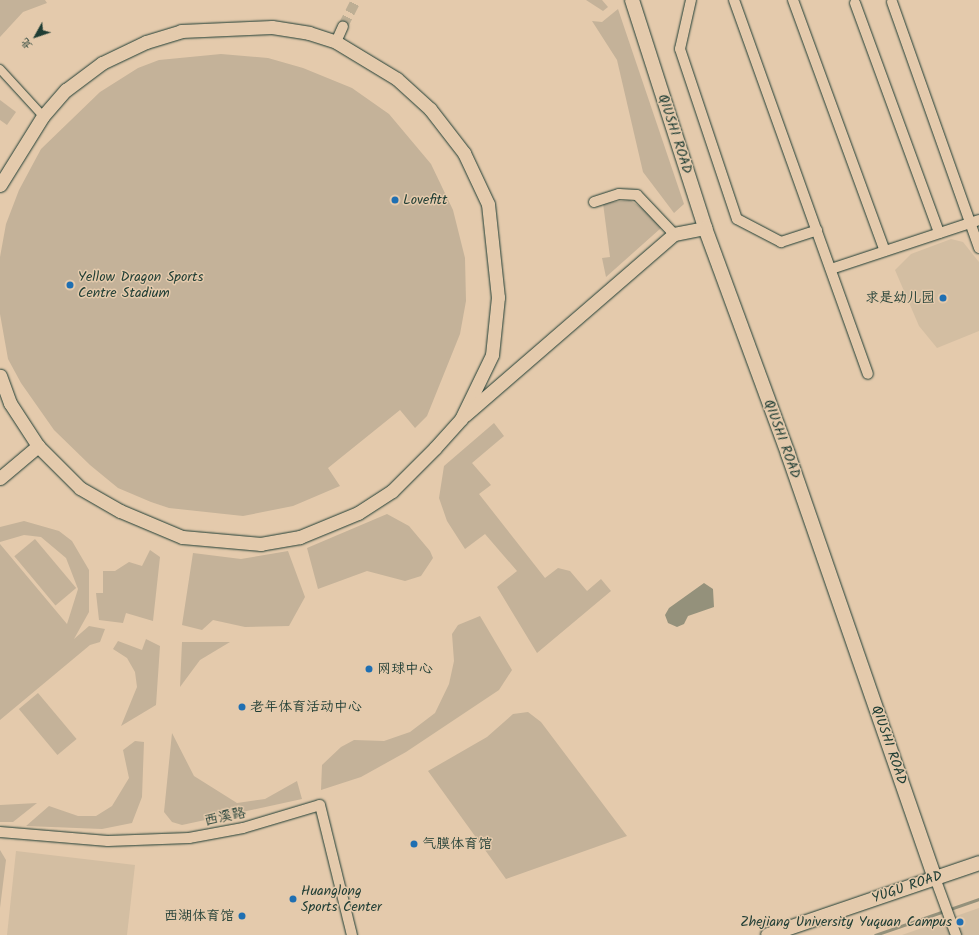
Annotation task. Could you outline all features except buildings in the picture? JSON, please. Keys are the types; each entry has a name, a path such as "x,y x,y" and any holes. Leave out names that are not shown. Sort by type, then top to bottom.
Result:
{"main road":[{"name":"QIUSHI ROAD","path":"632,0 705,228 791,461 935,878"},
{"name":"YUGU ROAD","path":"768,935 979,862"}],"street":[{"path":"691,0 680,49 737,219 781,242 817,230"},
{"path":"734,0 868,374"},
{"path":"793,0 885,251"},
{"path":"892,2 968,224 979,248"},
{"path":"854,3 939,233"},
{"path":"336,42 343,26"},
{"path":"0,184 43,116 66,90 102,63 146,42 181,31 272,27 309,33 336,42 397,79 430,109 464,153 488,204 498,297 492,355 460,419"},
{"path":"0,69 43,116"},
{"path":"594,202 629,194 647,202 674,234"},
{"path":"831,269 979,220"},
{"path":"0,376 10,403 38,446 80,488 162,530 203,540 261,544 300,537 358,513 392,491 460,419 674,234 705,228"},
{"path":"0,478 38,446"},
{"name":"西溪路","path":"0,832 108,841 189,838 257,824 320,805 352,935"},
{"path":"935,878 956,934"}],"shaded area":[{"path":"0,0 45,0 47,3 23,12 0,37"},
{"path":"586,0 602,0 608,7 603,11"},
{"path":"618,9 684,204 674,213 643,172 617,60 592,21 602,22"},
{"path":"221,54 268,58 303,68 352,88 389,114 431,164 453,210 465,258 466,301 460,334 427,416 415,428 400,410 328,468 340,486 293,506 243,516 169,508 151,502 118,488 90,465 54,430 21,383 8,359 0,314 0,257 6,224 19,190 41,149 100,92 138,68 159,60"},
{"path":"0,100 16,112 7,125 0,120"},
{"path":"630,200 649,213 661,228 606,277 602,258 610,257 603,203"},
{"name":"求是幼儿园","path":"951,239 963,242 979,262 979,331 937,348 919,326 895,270 911,254"},
{"path":"494,423 504,436 472,463 491,485 479,494 545,578 558,568 570,571 587,591 601,579 611,591 537,653 497,587 517,571 485,534 465,549 447,521 439,498 444,466"},
{"path":"387,514 409,526 430,551 433,558 421,576 405,581 367,571 318,589 307,548"},
{"path":"24,521 59,531 72,541 89,570 89,612 74,639 89,626 105,629 100,642 90,645 0,720 0,544 67,624 78,589 66,558 41,537 24,535 0,542 0,527"},
{"path":"35,539 76,588 55,605 14,556"},
{"path":"150,550 160,557 153,621 126,613 123,623 99,620 96,593 103,593 103,571 115,571 129,562 142,566"},
{"path":"288,551 305,597 289,626 245,627 213,620 202,630 182,625 193,553 241,559"},
{"path":"704,583 713,589 714,607 688,616 684,624 677,627 668,623 665,615 669,608"},
{"path":"480,616 512,670 499,690 406,752 361,777 321,790 322,765 341,747 354,740 384,741 410,732 435,713 449,684 454,661 452,634 458,625"},
{"path":"146,639 160,646 156,705 121,726 137,687 135,672 127,658 113,649 118,641 142,650"},
{"path":"182,642 230,642 200,660 180,687"},
{"path":"38,693 77,739 57,755 19,709"},
{"path":"528,712 541,722 627,836 506,879 428,771 487,737 513,714"},
{"path":"172,733 194,776 237,803 265,799 297,781 302,799 182,825 172,822 164,812"},
{"path":"135,741 144,742 142,797 132,823 102,829 26,826 49,806 78,816 96,816 112,806 129,778 123,750"},
{"path":"37,803 13,822 0,822 0,805"},
{"path":"0,850 6,860 0,908"},
{"path":"16,851 135,865 127,935 7,935"},
{"name":"Zhejiang University Yuquan Campus","path":"979,908 979,935 902,935"}],"waterway":[{"path":"875,935 979,899"}],"tunnel":[{"path":"343,26 356,0"}],"place":[{"name":"Lovefitt","path":"395,200"},
{"name":"Yellow Dragon Sports Centre Stadium","path":"70,285"},
{"name":"求是幼儿园","path":"943,298"},
{"name":"网球中心","path":"369,669"},
{"name":"老年体育活动中心","path":"242,707"},
{"name":"气膜体育馆","path":"414,844"},
{"name":"Huanglong Sports Center","path":"293,899"},
{"name":"西湖体育馆","path":"242,916"},
{"name":"Zhejiang University Yuquan Campus","path":"960,922"}]}
